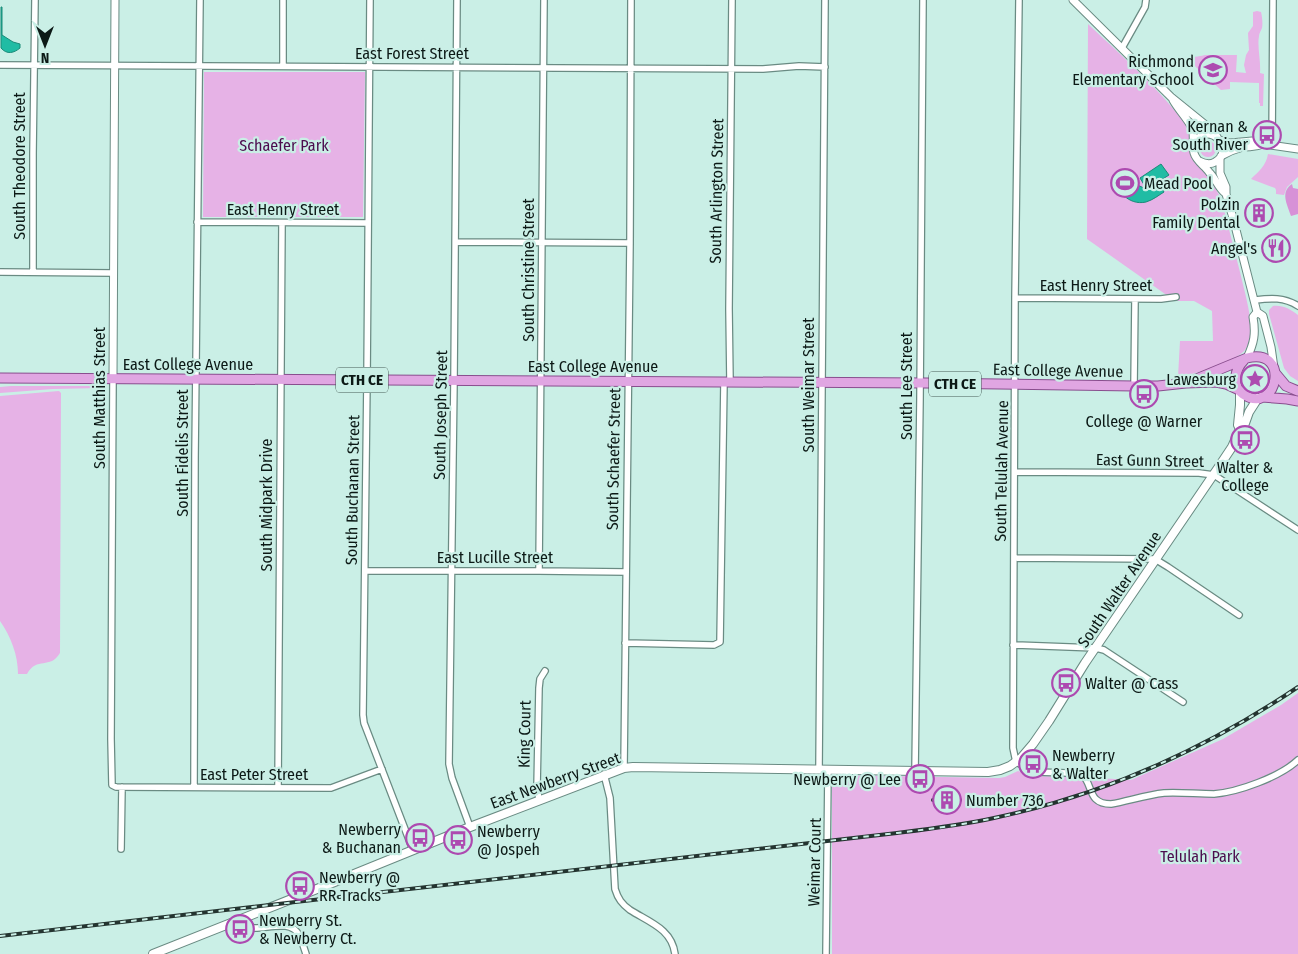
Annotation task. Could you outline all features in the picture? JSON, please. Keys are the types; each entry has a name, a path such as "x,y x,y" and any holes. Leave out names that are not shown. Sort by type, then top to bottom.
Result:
{"main road":[{"path":"1298,391 1286,386 1270,363 1263,359 1253,357 1245,359 1236,373 1239,390 1249,397 1281,398 1298,402"},
{"name":"East College Avenue","path":"1186,383 1245,359"},
{"path":"1260,398 1273,387 1275,371"},
{"name":"East College Avenue","path":"0,378 1134,386 1222,383 1239,390"},
{"name":"South Walter Avenue","path":"1239,390 1240,409 1238,425 1240,429"},
{"name":"South Walter Avenue","path":"1016,762 1028,751 1049,721 1155,559 1214,475 1232,447 1240,429 1244,426 1249,412 1260,398"},
{"name":"East Newberry Street","path":"153,954 539,799 624,768 988,772 1000,770 1016,762"}],"street":[{"name":"South Theodore Street","path":"33,272 35,0"},
{"name":"South Matthias Street","path":"115,0 110,739 112,784 116,787 122,787"},
{"name":"South Fidelis Street","path":"194,787 200,0"},
{"path":"283,0 283,66"},
{"name":"South Buchanan Street","path":"370,0 363,715 364,723 413,850"},
{"name":"South Joseph Street","path":"457,0 456,242 449,764 452,778 470,827"},
{"name":"South Christine Street","path":"539,571 544,0"},
{"name":"South Schaefer Street","path":"624,768 631,0"},
{"name":"South Arlington Street","path":"625,643 714,645 720,642 721,638 729,309 732,0"},
{"name":"South Weimar Street","path":"820,770 825,0"},
{"name":"South Lee Street","path":"915,772 923,0"},
{"name":"South Telulah Avenue","path":"1016,762 1013,738 1013,645 1016,385 1015,298 1020,0"},
{"path":"1073,0 1171,97 1213,131 1223,148 1220,157 1220,173 1226,187 1226,194 1257,312 1253,318 1254,340 1245,359"},
{"path":"1122,48 1145,7 1146,0"},
{"path":"1272,145 1274,0"},
{"name":"East Forest Street","path":"0,65 731,69 825,67"},
{"path":"1171,97 1192,128 1194,153 1210,172 1220,190 1226,194"},
{"path":"1194,144 1199,137 1208,134 1230,143 1252,141 1298,149"},
{"path":"1199,160 1203,163 1212,163 1236,149 1256,147 1263,144"},
{"name":"East Henry Street","path":"197,222 368,223"},
{"name":"South Midpark Drive","path":"278,787 282,223"},
{"path":"456,242 630,243"},
{"path":"0,272 113,273"},
{"name":"East Henry Street","path":"1015,298 1176,298"},
{"path":"1134,386 1135,299"},
{"path":"1255,300 1281,299 1298,306"},
{"path":"1257,312 1263,316 1275,371"},
{"name":"East Gunn Street","path":"1015,472 1199,473 1214,475 1298,530"},
{"path":"1014,558 1155,559 1239,615"},
{"name":"East Lucille Street","path":"365,571 626,572"},
{"path":"1013,645 1096,648 1104,650 1183,702"},
{"name":"King Court","path":"539,799 537,788 539,688 540,679 546,671"},
{"path":"1079,773 1085,776 1094,797 1102,803 1111,804 1163,793 1226,793 1278,773 1298,760"},
{"path":"1016,762 1036,772 1100,774"},
{"name":"East Peter Street","path":"122,787 331,788 382,769"},
{"name":"Weimar Court","path":"826,954 828,770"},
{"path":"604,774 610,798 617,897 624,906 665,931 672,943 675,954"},
{"path":"121,849 122,787"},
{"path":"246,917 249,925 253,928 290,926 295,929 299,934 306,954"}],"green space":[{"path":"1253,12 1261,12 1262,20 1258,45 1260,73 1264,74 1263,106 1260,106 1259,103 1259,83 1230,82 1230,89 1221,90 1185,57 1237,55 1236,72 1246,73 1244,65 1249,50 1248,33 1253,26"},
{"path":"1088,24 1126,59 1185,123 1201,163 1222,202 1250,315 1251,333 1245,350 1240,355 1214,367 1178,377 1180,341 1213,341 1212,311 1194,301 1175,301 1087,239"},
{"name":"Schaefer Park","path":"204,72 365,72 363,217 203,217"},
{"path":"1208,141 1214,143 1216,149 1214,155 1208,157 1202,155 1200,149 1202,143"},
{"path":"1268,154 1298,159 1298,177 1287,187 1284,195 1276,194 1275,188 1251,179 1264,165"},
{"path":"1273,306 1286,308 1298,315 1298,381 1290,376 1284,368 1269,314 1269,310"},
{"path":"1251,365 1258,366 1267,374 1267,384 1264,388 1251,390 1244,384 1244,375"},
{"path":"101,386 101,388 0,393 0,387"},
{"path":"59,391 61,393 60,653 52,661 35,666 27,674 18,674 13,646 0,621 0,396"},
{"name":"Telulah Park","path":"1298,693 1298,954 832,954 832,775 999,778 1018,771 1032,776 1131,780 1223,739"}],"shaded area":[{"path":"1,7 2,35 20,44 20,48 13,52 6,52 1,48"},
{"name":"Mead Pool","path":"1161,164 1169,175 1158,182 1164,192 1158,196 1140,203 1128,199 1120,191 1116,179 1117,173 1124,177 1125,172 1133,171 1131,182 1146,189 1140,178"},
{"path":"1292,184 1293,188 1298,189 1298,214 1291,216 1285,194 1288,187"}],"railway":[{"path":"0,936 946,827 1035,808 1075,797 1114,783 1190,750 1298,687"},
{"path":"933,800 960,800"}],"place":[{"name":"Richmond Elementary School","path":"1213,70"},
{"name":"Kernan & South River","path":"1267,135"},
{"name":"Mead Pool","path":"1125,183"},
{"name":"Polzin Family Dental","path":"1259,213"},
{"name":"Angel's","path":"1276,248"},
{"name":"Lawesburg","path":"1255,379"},
{"name":"College @ Warner","path":"1144,394"},
{"name":"Walter & College","path":"1245,440"},
{"name":"Walter @ Cass","path":"1066,683"},
{"name":"Newberry & Walter","path":"1033,764"},
{"name":"Newberry @ Lee","path":"920,779"},
{"name":"Number 736","path":"947,800"},
{"name":"Newberry & Buchanan","path":"420,838"},
{"name":"Newberry @ Jospeh","path":"458,840"},
{"name":"Newberry @ RR Tracks","path":"300,886"},
{"name":"Newberry St. & Newberry Ct.","path":"240,929"}]}
